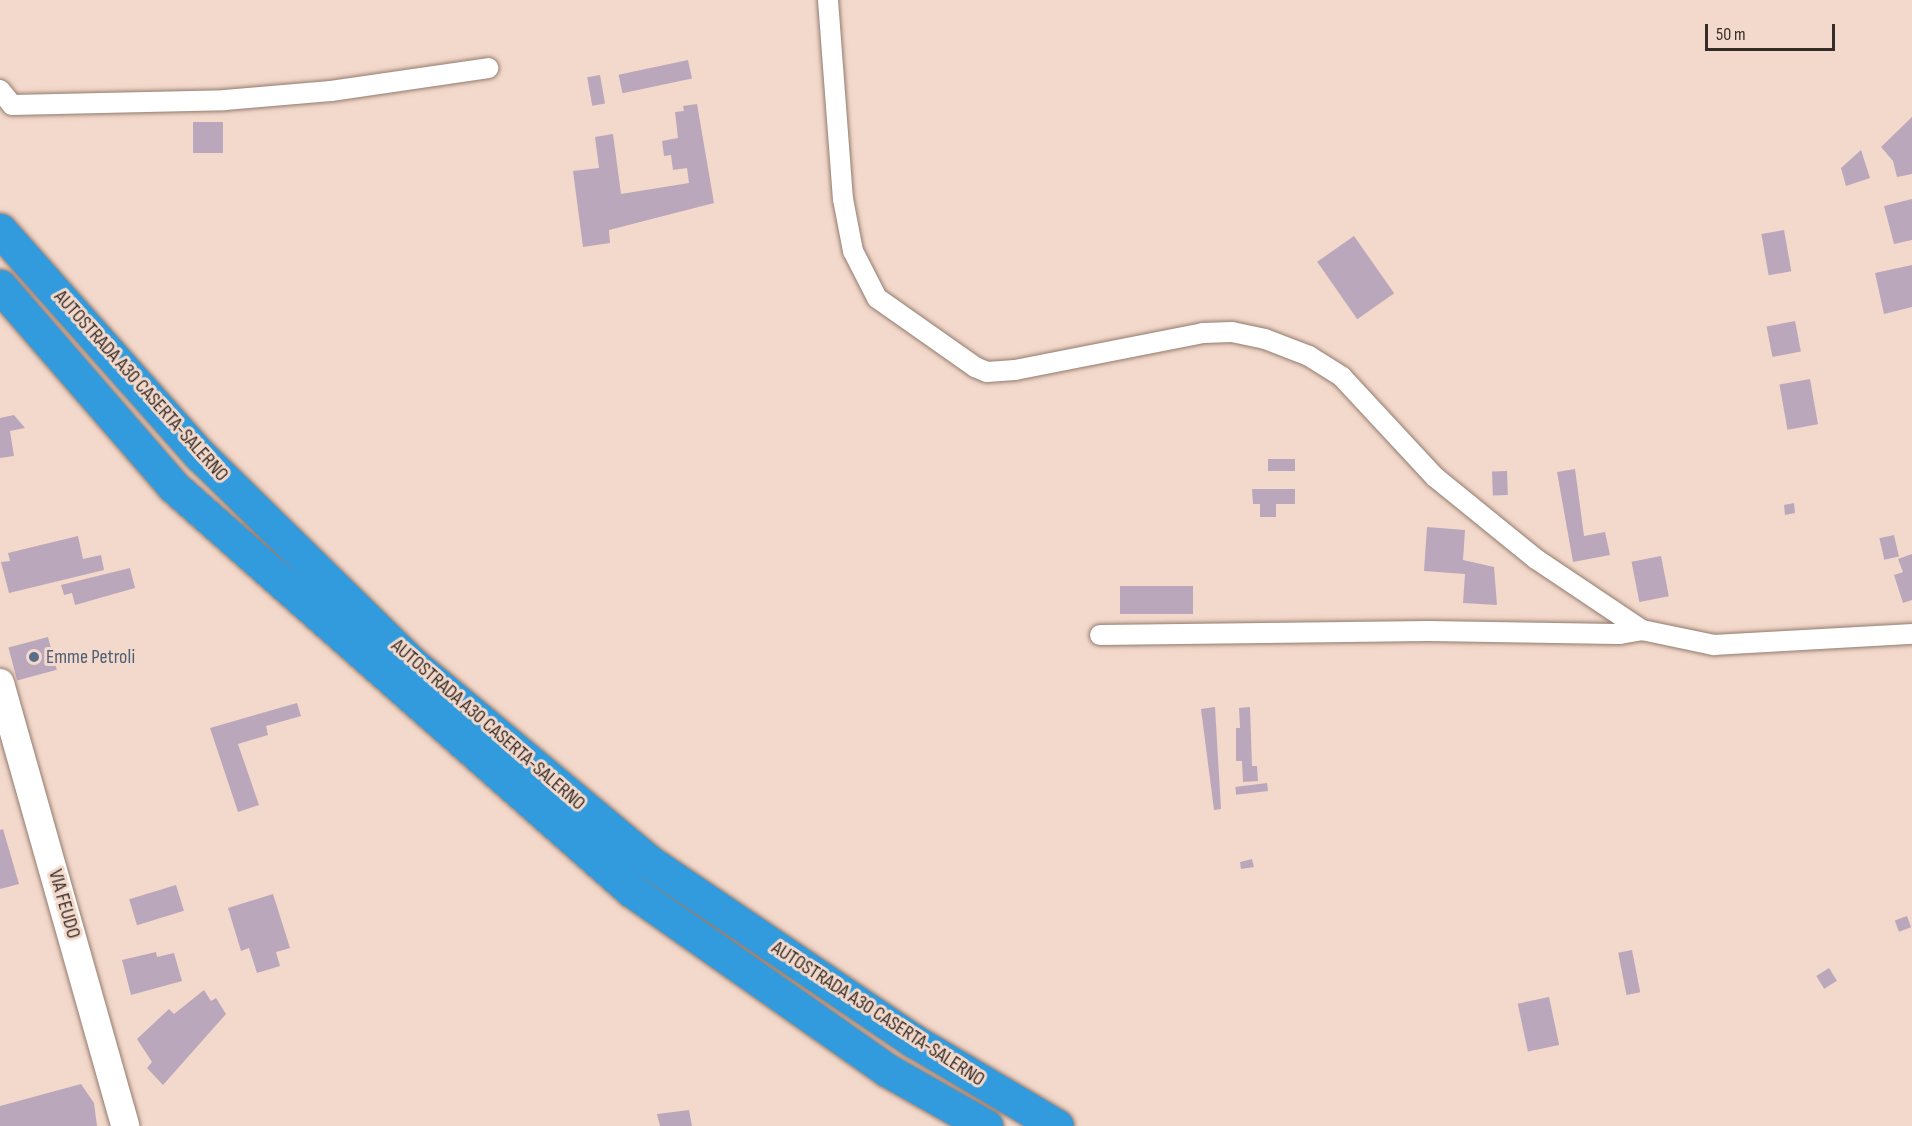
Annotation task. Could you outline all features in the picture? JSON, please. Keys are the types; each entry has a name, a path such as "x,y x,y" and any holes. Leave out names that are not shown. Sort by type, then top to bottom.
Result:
{"highway":[{"name":"AUTOSTRADA A30 CASERTA-SALERNO","path":"0,230 200,455 414,665 648,861 914,1041 1057,1126"},
{"name":"AUTOSTRADA A30 CASERTA-SALERNO","path":"0,286 173,486 631,890 887,1070 986,1126"}],"street":[{"path":"828,0 847,227 853,251 878,298 898,315 987,372 1015,370 1203,333 1232,332 1265,339 1310,356 1354,387 1435,477 1536,559 1642,630 1714,645 1912,634"},
{"path":"0,90 12,105 225,100 331,91 488,68"},
{"path":"1100,635 1429,631 1620,634 1642,630"},
{"name":"VIA FEUDO","path":"0,683 125,1126"}],"building":[{"path":"688,60 692,79 623,93 619,75"},
{"path":"600,75 605,104 592,106 587,77"},
{"path":"697,104 714,203 609,230 610,243 583,247 573,171 599,168 595,137 613,134 621,194 689,183 687,168 673,170 671,155 664,156 662,141 678,138 675,112 684,111 683,106"},
{"path":"1912,117 1912,174 1897,177 1893,161 1881,147"},
{"path":"193,122 223,122 223,153 193,153"},
{"path":"1861,150 1870,178 1846,186 1841,168"},
{"path":"1912,199 1912,240 1894,244 1884,206"},
{"path":"1784,230 1791,271 1769,275 1761,234"},
{"path":"1354,236 1394,293 1357,319 1317,262"},
{"path":"1912,265 1912,307 1884,314 1875,273"},
{"path":"1795,321 1801,351 1772,357 1767,327"},
{"path":"1810,379 1818,424 1787,430 1779,384"},
{"path":"14,415 25,428 10,431 14,456 0,458 0,418"},
{"path":"1268,459 1295,459 1295,471 1268,471"},
{"path":"1575,469 1584,536 1605,532 1610,555 1573,562 1557,472"},
{"path":"1507,471 1508,495 1493,496 1492,472"},
{"path":"1252,489 1295,489 1295,504 1276,504 1276,517 1260,517 1260,504 1253,504"},
{"path":"1794,503 1795,513 1785,515 1784,505"},
{"path":"1427,527 1465,530 1463,560 1494,567 1497,605 1463,603 1465,574 1424,571"},
{"path":"1894,535 1899,556 1884,560 1879,538"},
{"path":"78,536 83,559 101,555 104,570 9,593 1,562 10,561 8,553"},
{"path":"1912,554 1912,600 1903,603 1894,575 1903,572 1898,559"},
{"path":"1661,556 1669,596 1639,602 1632,562"},
{"path":"130,568 135,588 75,605 72,593 64,595 61,585"},
{"path":"1120,586 1193,586 1193,614 1120,614"},
{"path":"48,637 57,670 17,680 8,648"},
{"path":"297,703 301,716 266,726 268,735 238,744 259,805 238,812 210,728"},
{"path":"1215,707 1221,809 1214,810 1201,709"},
{"path":"1250,707 1252,766 1257,766 1258,781 1243,782 1242,761 1236,761 1236,728 1240,728 1239,708"},
{"path":"1267,783 1268,791 1236,795 1235,787"},
{"path":"3,829 19,884 0,889 0,830"},
{"path":"1252,859 1254,867 1241,869 1240,862"},
{"path":"176,885 184,911 137,925 129,899"},
{"path":"273,894 290,948 276,952 280,966 257,973 249,948 241,951 228,908"},
{"path":"1907,916 1911,927 1899,932 1895,920"},
{"path":"1632,950 1640,992 1626,995 1618,953"},
{"path":"156,952 157,957 174,953 182,981 131,995 122,960"},
{"path":"1829,968 1837,981 1824,989 1816,976"},
{"path":"204,990 211,1001 216,998 226,1014 163,1085 147,1068 152,1062 137,1039 169,1009 174,1014"},
{"path":"1549,997 1559,1045 1528,1052 1518,1004"},
{"path":"81,1084 94,1103 97,1126 0,1126 0,1106"},
{"path":"689,1110 692,1126 660,1126 657,1114"}],"place":[{"name":"Emme Petroli","path":"34,657"}]}
